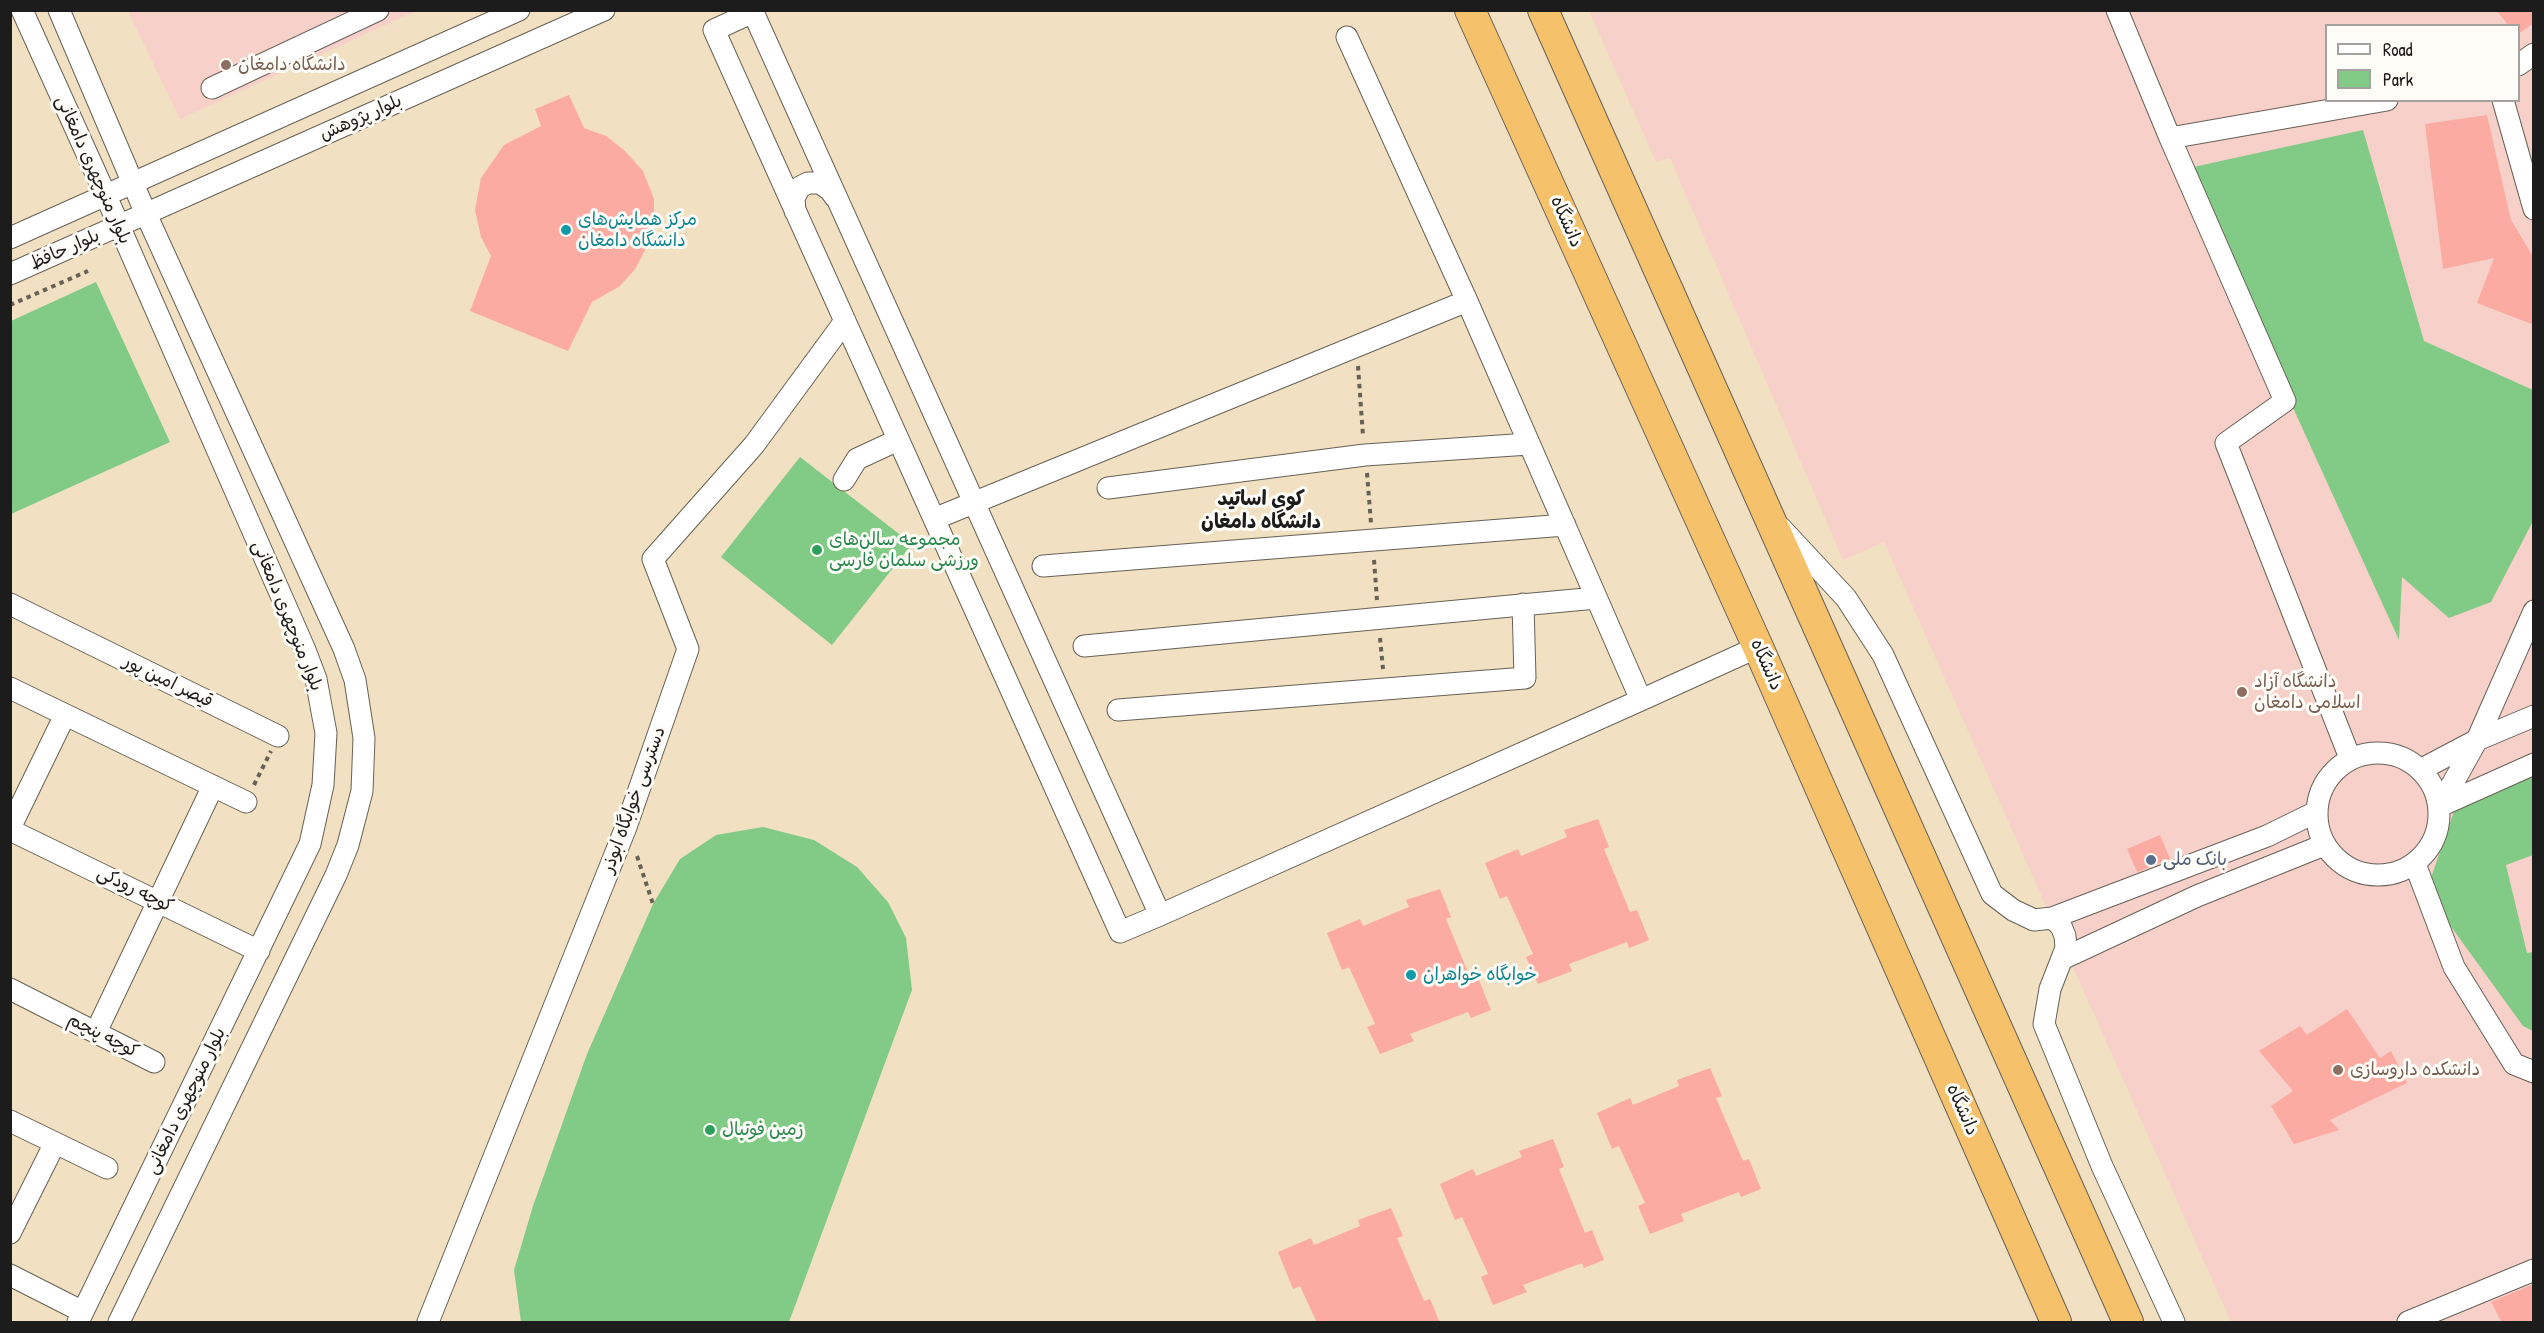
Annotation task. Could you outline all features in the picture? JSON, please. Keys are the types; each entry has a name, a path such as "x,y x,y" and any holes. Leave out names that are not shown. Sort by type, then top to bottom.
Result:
{"highway":[{"name":"دانشگاه","path":"1470,10 1758,647 2056,1323"},
{"path":"1544,10 2128,1323"}],"street":[{"name":"بلوار منوچهری دامغانی","path":"22,10 305,650 316,679 326,733 323,785 310,844 260,951 80,1317"},
{"name":"بلوار منوچهری دامغانی","path":"59,10 135,183 146,214 344,649 355,680 361,709 365,767 356,818 336,875 118,1323"},
{"path":"212,88 378,10"},
{"name":"بلوار پژوهش","path":"106,196 519,10"},
{"name":"بلوار پژوهش","path":"119,226 604,10"},
{"path":"2117,10 2170,138 2285,401 2226,443 2350,758"},
{"path":"1160,915 753,12 714,30 1120,932 1160,915 1758,647"},
{"path":"1347,38 1467,301 1641,700"},
{"path":"2520,64 2534,54"},
{"path":"2170,138 2376,102"},
{"path":"2504,102 2534,209"},
{"path":"795,211 794,198 800,187 808,183 820,183 831,190 840,206"},
{"name":"بلوار حافظ","path":"10,238 106,196"},
{"name":"بلوار حافظ","path":"10,274 119,226"},
{"path":"934,519 1467,301"},
{"name":"دسترسی خوابگاه ابوذر","path":"428,1323 626,827 688,649 653,558 754,445 845,321"},
{"path":"844,480 857,459 898,440"},
{"path":"1108,488 1365,455 1529,444"},
{"path":"1770,517 1846,598 1883,655 1992,894 2013,910 2034,920 2052,918 2267,836 2316,812"},
{"path":"1043,566 1372,542 1565,525"},
{"path":"1084,645 1596,598"},
{"name":"قیصر امین پور","path":"10,604 278,736"},
{"path":"1118,710 1525,678 1524,604"},
{"path":"2440,806 2422,769 2388,752 2350,758 2325,780 2316,812 2324,845 2349,869 2383,876 2415,864 2436,838 2440,806 2477,740 2534,611"},
{"path":"10,688 246,802"},
{"path":"10,829 65,715"},
{"path":"2422,769 2477,740 2534,716"},
{"path":"2440,806 2534,764"},
{"path":"96,1032 213,786"},
{"name":"کوچه رودکی","path":"10,829 260,951"},
{"path":"2062,959 2197,896 2324,845"},
{"path":"2415,864 2454,967 2514,1064 2534,1072"},
{"path":"2052,918 2061,926 2066,948 2050,990 2044,1024 2102,1166 2174,1323"},
{"name":"کوچه پنچم","path":"10,989 154,1062"},
{"path":"10,1121 107,1168"},
{"path":"10,1233 55,1143"},
{"path":"2408,1323 2534,1270"},
{"path":"10,1275 80,1317"}],"path":[{"path":"10,305 88,271"},
{"path":"1356,347 1385,688"},
{"path":"246,802 278,736"},
{"path":"626,827 654,904"}],"shaded area":[{"name":"دانشگاه دامغان","path":"128,11 416,11 180,119"},
{"name":"دانشگاه آزاد اسلامی دامغان","path":"1589,11 2533,11 2533,1322 2231,1322 1884,542 1843,560 1670,158 1656,162"}],"green space":[{"path":"2363,130 2424,341 2533,390 2533,521 2491,602 2449,618 2402,577 2399,640 2184,169"},
{"path":"96,282 170,442 11,514 11,321"},
{"name":"مجموعه سالن‌های ورزشی سلمان فارسی","path":"800,457 912,544 832,645 721,557"},
{"path":"2533,764 2533,855 2506,865 2527,953 2533,952 2533,1031 2523,1026 2426,892 2459,797"},
{"name":"زمین فوتبال","path":"763,827 814,840 857,867 888,902 906,938 912,990 789,1322 521,1322 514,1270 533,1206 587,1054 653,904 680,859 716,835"}],"building":[{"path":"2496,10 2534,10 2534,23 2520,33 2520,24 2507,24"},
{"name":"مرکز همایش‌های دانشگاه دامغان","path":"569,95 584,128 606,136 624,150 643,171 654,199 654,222 648,245 635,269 620,286 592,302 568,351 470,311 491,256 481,237 475,210 481,178 504,145 541,126 535,109"},
{"path":"2487,115 2511,220 2534,258 2534,325 2477,303 2494,258 2443,269 2425,124"},
{"name":"خوابگاه خواهران","path":"1598,819 1609,847 1604,849 1630,912 1637,910 1649,940 1629,948 1627,942 1569,964 1572,971 1538,984 1526,957 1533,954 1507,896 1500,899 1485,863 1518,849 1521,856 1567,837 1564,830"},
{"name":"بانک ملی","path":"2160,835 2170,859 2137,872 2127,849"},
{"name":"خوابگاه خواهران","path":"1440,889 1451,917 1446,919 1472,982 1479,980 1491,1010 1471,1018 1468,1012 1410,1034 1414,1041 1380,1054 1367,1027 1375,1024 1349,967 1342,970 1327,933 1360,919 1363,926 1409,907 1406,900"},
{"name":"دانشکده داروسازی","path":"2347,1009 2380,1058 2391,1051 2407,1083 2330,1120 2339,1130 2294,1144 2271,1106 2293,1091 2259,1051 2300,1026 2307,1035"},
{"path":"1710,1068 1722,1096 1716,1098 1743,1161 1749,1159 1761,1189 1741,1197 1739,1192 1681,1214 1684,1221 1650,1234 1638,1206 1645,1203 1619,1146 1612,1149 1597,1113 1630,1098 1633,1105 1679,1086 1677,1080"},
{"path":"1553,1139 1564,1167 1559,1169 1585,1233 1592,1230 1604,1260 1584,1268 1582,1263 1523,1285 1527,1292 1493,1305 1481,1277 1488,1274 1462,1217 1455,1220 1440,1184 1473,1169 1476,1176 1522,1157 1519,1151"},
{"path":"1391,1208 1403,1236 1397,1238 1424,1301 1430,1299 1440,1323 1317,1323 1300,1286 1293,1289 1278,1252 1311,1238 1314,1245 1360,1226 1358,1220"},
{"path":"2534,1284 2534,1323 2502,1323 2491,1302"}],"place":[{"name":"دانشگاه دامغان","path":"226,65"},
{"name":"مرکز همایش‌های دانشگاه دامغان","path":"566,230"},
{"name":"مجموعه سالن‌های ورزشی سلمان فارسی","path":"817,550"},
{"name":"دانشگاه آزاد اسلامی دامغان","path":"2242,692"},
{"name":"بانک ملی","path":"2151,860"},
{"name":"خوابگاه خواهران","path":"1411,975"},
{"name":"دانشکده داروسازی","path":"2338,1070"},
{"name":"زمین فوتبال","path":"710,1130"}],"district":[{"name":"کوی اساتید دانشگاه دامغان","path":"1261,512"}]}
